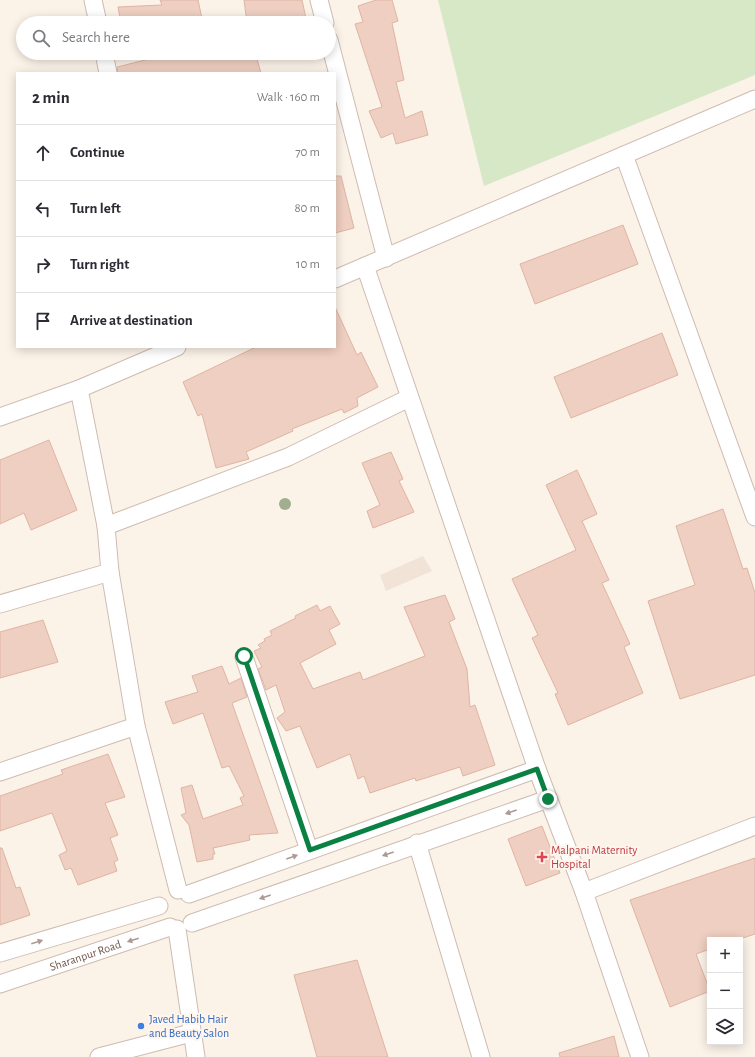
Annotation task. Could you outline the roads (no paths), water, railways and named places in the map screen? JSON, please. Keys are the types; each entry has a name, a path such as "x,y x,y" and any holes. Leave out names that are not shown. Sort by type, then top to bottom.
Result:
{"street":[{"path":"93,0 96,16"},
{"path":"318,0 322,16"},
{"path":"105,60 108,72"},
{"path":"334,60 386,258"},
{"path":"336,279 755,99"},
{"path":"624,156 755,517"},
{"path":"365,266 537,769 584,892 640,1057"},
{"path":"0,417 79,389 169,349"},
{"path":"79,389 106,526 110,572 136,726 183,892 197,906 197,915 180,926"},
{"path":"106,526 288,457 409,398"},
{"path":"0,604 110,572"},
{"path":"244,656 310,850"},
{"path":"0,772 136,726"},
{"path":"0,953 159,906 166,895 183,892 310,850 537,769"},
{"name":"Sharanpur Road","path":"0,984 180,926 548,799"},
{"path":"584,892 755,826"},
{"path":"417,843 482,1057"},
{"path":"159,906 161,918 180,926"},
{"path":"180,926 191,1033 196,1057"},
{"path":"99,1057 191,1033"}],"place":[{"name":"Malpani Maternity Hospital","path":"542,857"},
{"name":"Javed Habib Hair and Beauty Salon","path":"141,1026"}]}
